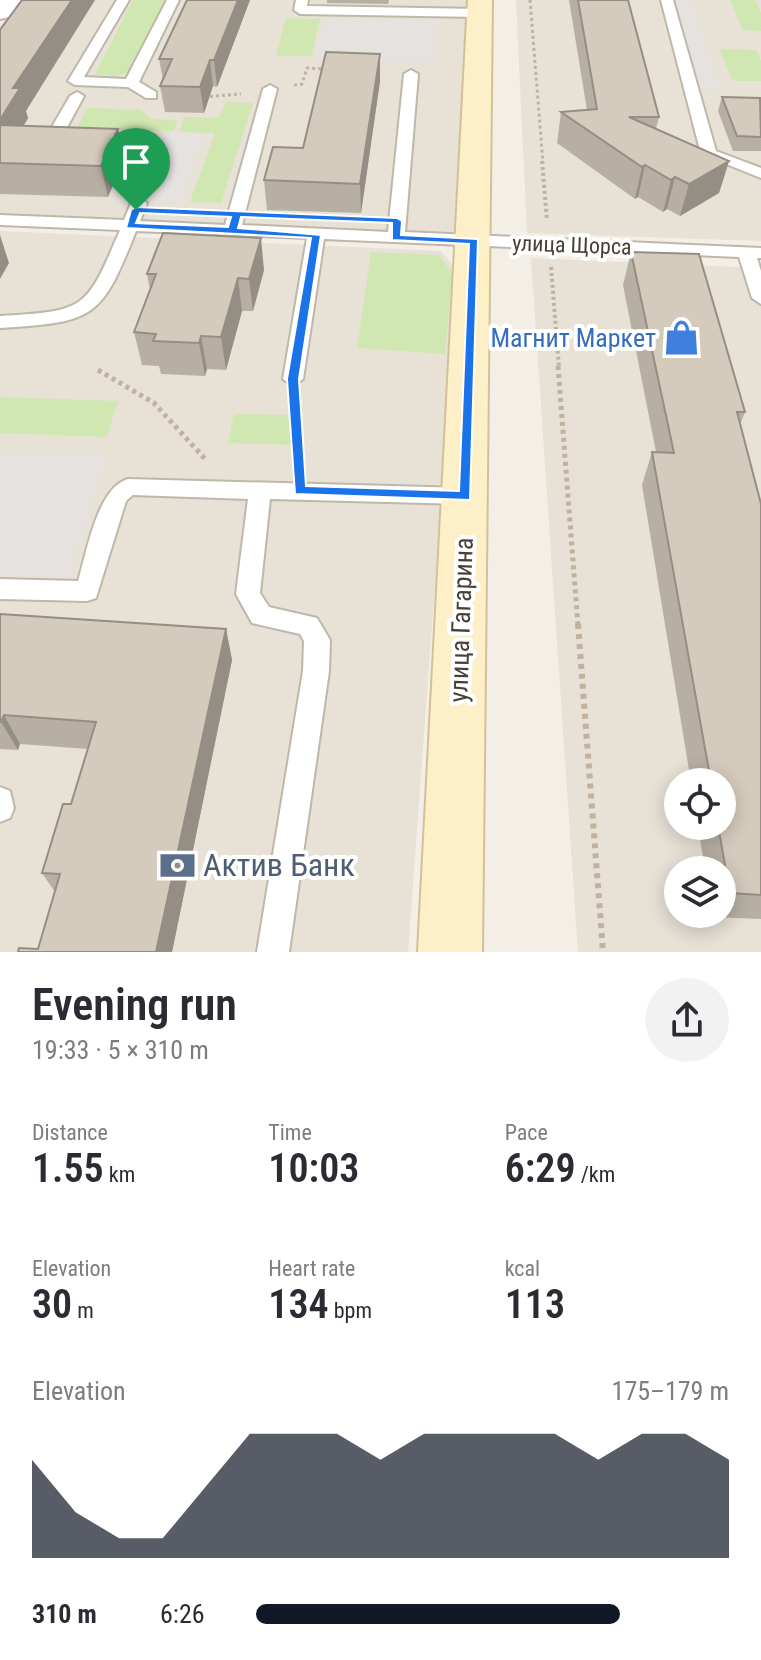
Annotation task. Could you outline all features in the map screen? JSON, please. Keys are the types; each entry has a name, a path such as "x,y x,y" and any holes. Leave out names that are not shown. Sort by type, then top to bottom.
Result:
{"main road":[{"name":"улица Гагарина","path":"450,952 480,7"}],"street":[{"path":"0,12 9,0"}],"lane":[{"path":"123,0 75,81 131,83 151,95"},
{"path":"131,83 173,0"},
{"path":"302,0 300,10 480,7"},
{"path":"667,0 709,154 761,173"},
{"path":"396,238 411,74"},
{"path":"232,230 270,89"},
{"path":"77,96 54,137 142,140"},
{"path":"0,322 59,318 89,306 139,203"},
{"name":"улица Щорса","path":"0,220 754,252"},
{"path":"293,379 316,235"},
{"path":"754,252 761,298"},
{"path":"0,589 87,591 116,497 128,487 465,496"},
{"path":"260,490 248,594 261,616 308,625 317,640 316,671 273,952"},
{"path":"0,801 0,808"}],"path":[{"path":"530,0 603,952"},
{"path":"151,95 220,98 302,84 307,68 337,69"},
{"path":"98,370 154,403 231,489"},
{"path":"293,379 300,491"}],"shaded area":[{"path":"19,0 467,0 462,227 450,234 0,214 0,26"},
{"path":"516,0 761,0 761,241 527,233"},
{"path":"673,0 691,0 722,93 702,92"},
{"path":"324,18 438,20 436,62 315,59"},
{"path":"144,133 205,134 182,204 115,202"},
{"path":"0,231 441,251 458,271 408,952 0,952"},
{"path":"531,258 761,268 761,952 578,952"},
{"path":"0,451 107,453 69,577 0,575"}],"green space":[{"path":"133,0 165,0 128,72 117,76 95,74"},
{"path":"730,0 755,0 761,13 761,31 743,30"},
{"path":"286,18 320,19 312,56 276,56"},
{"path":"719,49 756,50 761,61 761,81 733,81"},
{"path":"226,102 253,103 221,203 190,202 215,133 179,132 184,117 219,118"},
{"path":"87,108 141,110 151,119 177,120 174,131 77,129"},
{"path":"371,252 438,255 452,272 445,354 357,348"},
{"path":"0,397 118,401 107,437 0,433"},
{"path":"234,414 299,415 296,445 228,443"}],"building":[{"path":"22,0 72,0 13,88 20,88 0,120 0,30"},
{"path":"187,0 238,0 200,87 160,86 172,59 159,59"},
{"path":"578,0 628,0 659,117 629,117 729,161 689,184 675,177 671,180 645,165 642,167 561,112 597,109"},
{"path":"326,52 380,54 360,184 264,180 273,147 303,148"},
{"path":"722,97 760,98 761,137 737,136"},
{"path":"0,125 118,129 101,166 0,163"},
{"path":"163,233 261,238 249,279 238,278 221,337 201,336 199,343 153,341 156,334 134,332 156,274 147,274"},
{"path":"631,252 699,254 745,412 737,412 761,504 761,895 736,893 736,856 723,856 721,840 736,840 736,768 708,768 652,452 674,453"},
{"path":"0,614 226,629 156,952 18,952 19,948 38,949 60,874 42,873 63,804 71,804 96,722 4,715 0,722"}],"place":[{"name":"Магнит Маркет","path":"682,338"},
{"name":"Актив Банк","path":"177,865"}],"route":[{"path":"136,210 129,226 232,230 237,214 397,221 396,238 474,241 465,496 300,491 293,379 316,235 232,230 237,214 136,210"}]}
